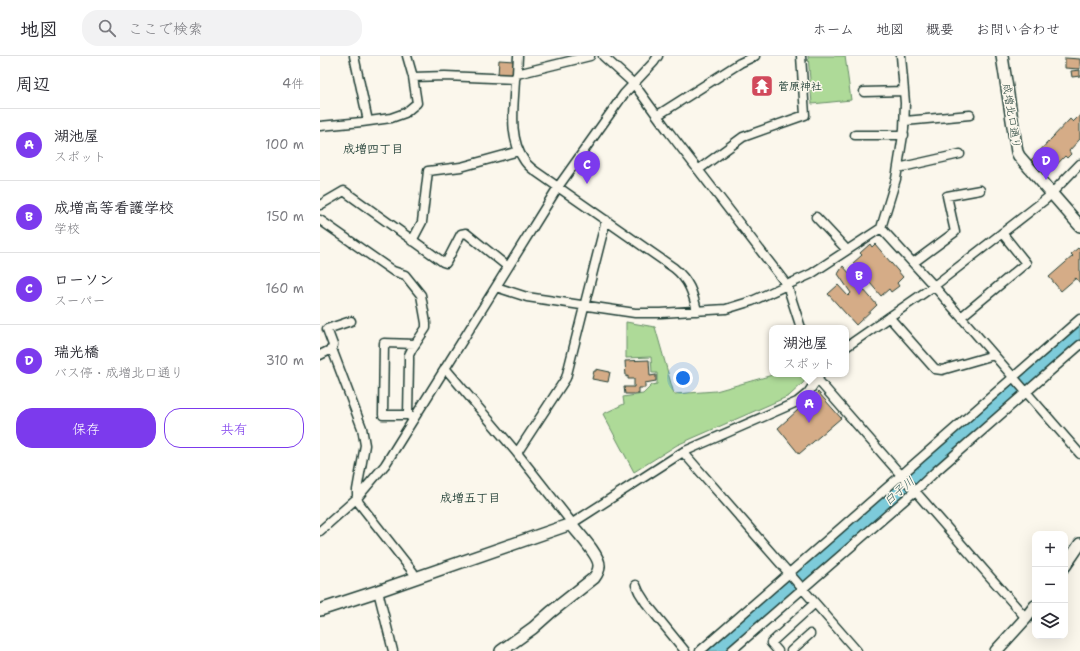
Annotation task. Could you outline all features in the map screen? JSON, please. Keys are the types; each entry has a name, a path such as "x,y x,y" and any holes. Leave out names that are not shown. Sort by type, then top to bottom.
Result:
{"street":[{"path":"354,56 368,121"},
{"path":"320,126 391,118 405,113 417,103 413,77 407,56"},
{"path":"518,56 513,121 514,138 524,161 535,171 682,274 688,283 697,311"},
{"path":"413,77 516,77 590,56"},
{"path":"603,56 634,84 787,285 799,325"},
{"path":"320,531 357,498 385,465 411,416 446,368 558,187 624,94 658,56"},
{"path":"658,115 740,62 755,56"},
{"path":"698,170 743,137 805,115 801,56"},
{"path":"496,287 527,297 635,313 661,313 726,309 752,301 811,274 881,228 894,186 904,135 904,91 901,56"},
{"name":"成増北口通り","path":"1002,56 1016,152 1080,226"},
{"path":"864,92 904,91"},
{"path":"905,121 970,115"},
{"path":"855,135 904,135"},
{"path":"412,240 422,222 428,171 461,167 519,151"},
{"path":"898,168 960,154"},
{"path":"849,345 934,286 1046,199 1080,164"},
{"path":"913,263 955,232 947,196 980,190"},
{"path":"320,205 344,191 443,262 446,263 461,234 466,233 508,267"},
{"path":"816,217 847,250"},
{"path":"320,220 393,271 405,275 420,295 426,328 409,355 411,416"},
{"path":"517,453 566,378 606,220"},
{"path":"881,228 962,317 1080,454"},
{"path":"962,317 1026,263 1002,233"},
{"path":"889,317 936,369 942,370 994,355"},
{"path":"700,651 1080,319"},
{"path":"351,321 327,329 333,345 332,349 362,428 365,445 357,498 359,503 413,572 416,578"},
{"path":"411,416 383,416 384,343 415,344"},
{"path":"730,651 1080,345"},
{"path":"320,355 332,349"},
{"path":"446,368 517,453 598,558 598,572 594,578 551,612 534,628 501,651"},
{"path":"320,610 571,524 683,452 797,402 808,393 816,377"},
{"path":"818,377 1026,618"},
{"path":"683,452 858,651"},
{"path":"1068,562 1080,544"},
{"path":"636,585 646,604 685,651"},
{"path":"378,591 393,651"},
{"path":"778,651 770,643 815,603"},
{"path":"996,651 1032,610"},
{"path":"791,651 810,634"}],"green space":[{"path":"808,56 845,56 851,100 812,104"},
{"path":"626,322 655,327 674,394 716,391 769,376 808,377 789,396 677,445 634,472 603,414 624,404 623,397 643,394 652,385 657,384 657,373 652,373 651,357 626,358"}],"water":[{"name":"白子川","path":"1080,324 1080,340 726,651 704,651"}],"building":[{"path":"1065,58 1080,59 1080,69 1065,68"},
{"path":"499,60 514,61 513,76 498,75"},
{"path":"1080,70 1080,76 1072,77 1071,71"},
{"path":"1080,115 1080,139 1069,151 1071,154 1067,158 1065,156 1047,175 1031,160 1070,119 1073,122"},
{"path":"870,244 872,247 875,244 903,277 897,283 899,286 891,292 889,289 881,296 853,263 862,255 860,253"},
{"path":"1078,248 1080,250 1080,283 1076,278 1061,291 1049,277 1073,256 1071,254"},
{"path":"843,266 877,305 856,325 828,294 838,285 848,296 851,293 838,274"},
{"path":"649,360 650,376 656,375 656,381 645,383 645,388 639,388 639,394 625,394 624,387 634,387 634,379 628,379 628,376 626,377 625,361"},
{"path":"596,369 610,372 608,382 592,379"},
{"path":"818,392 841,418 799,454 778,428"}],"place":[{"name":"菅原神社","path":"762,86"},
{"name":"瑞光橋","path":"1046,180"},
{"name":"ローソン","path":"587,184"},
{"name":"成増高等看護学校","path":"859,295"},
{"name":"湖池屋","path":"809,423"}],"district":[{"name":"成増四丁目","path":"373,149"},
{"name":"成増五丁目","path":"470,498"}]}
